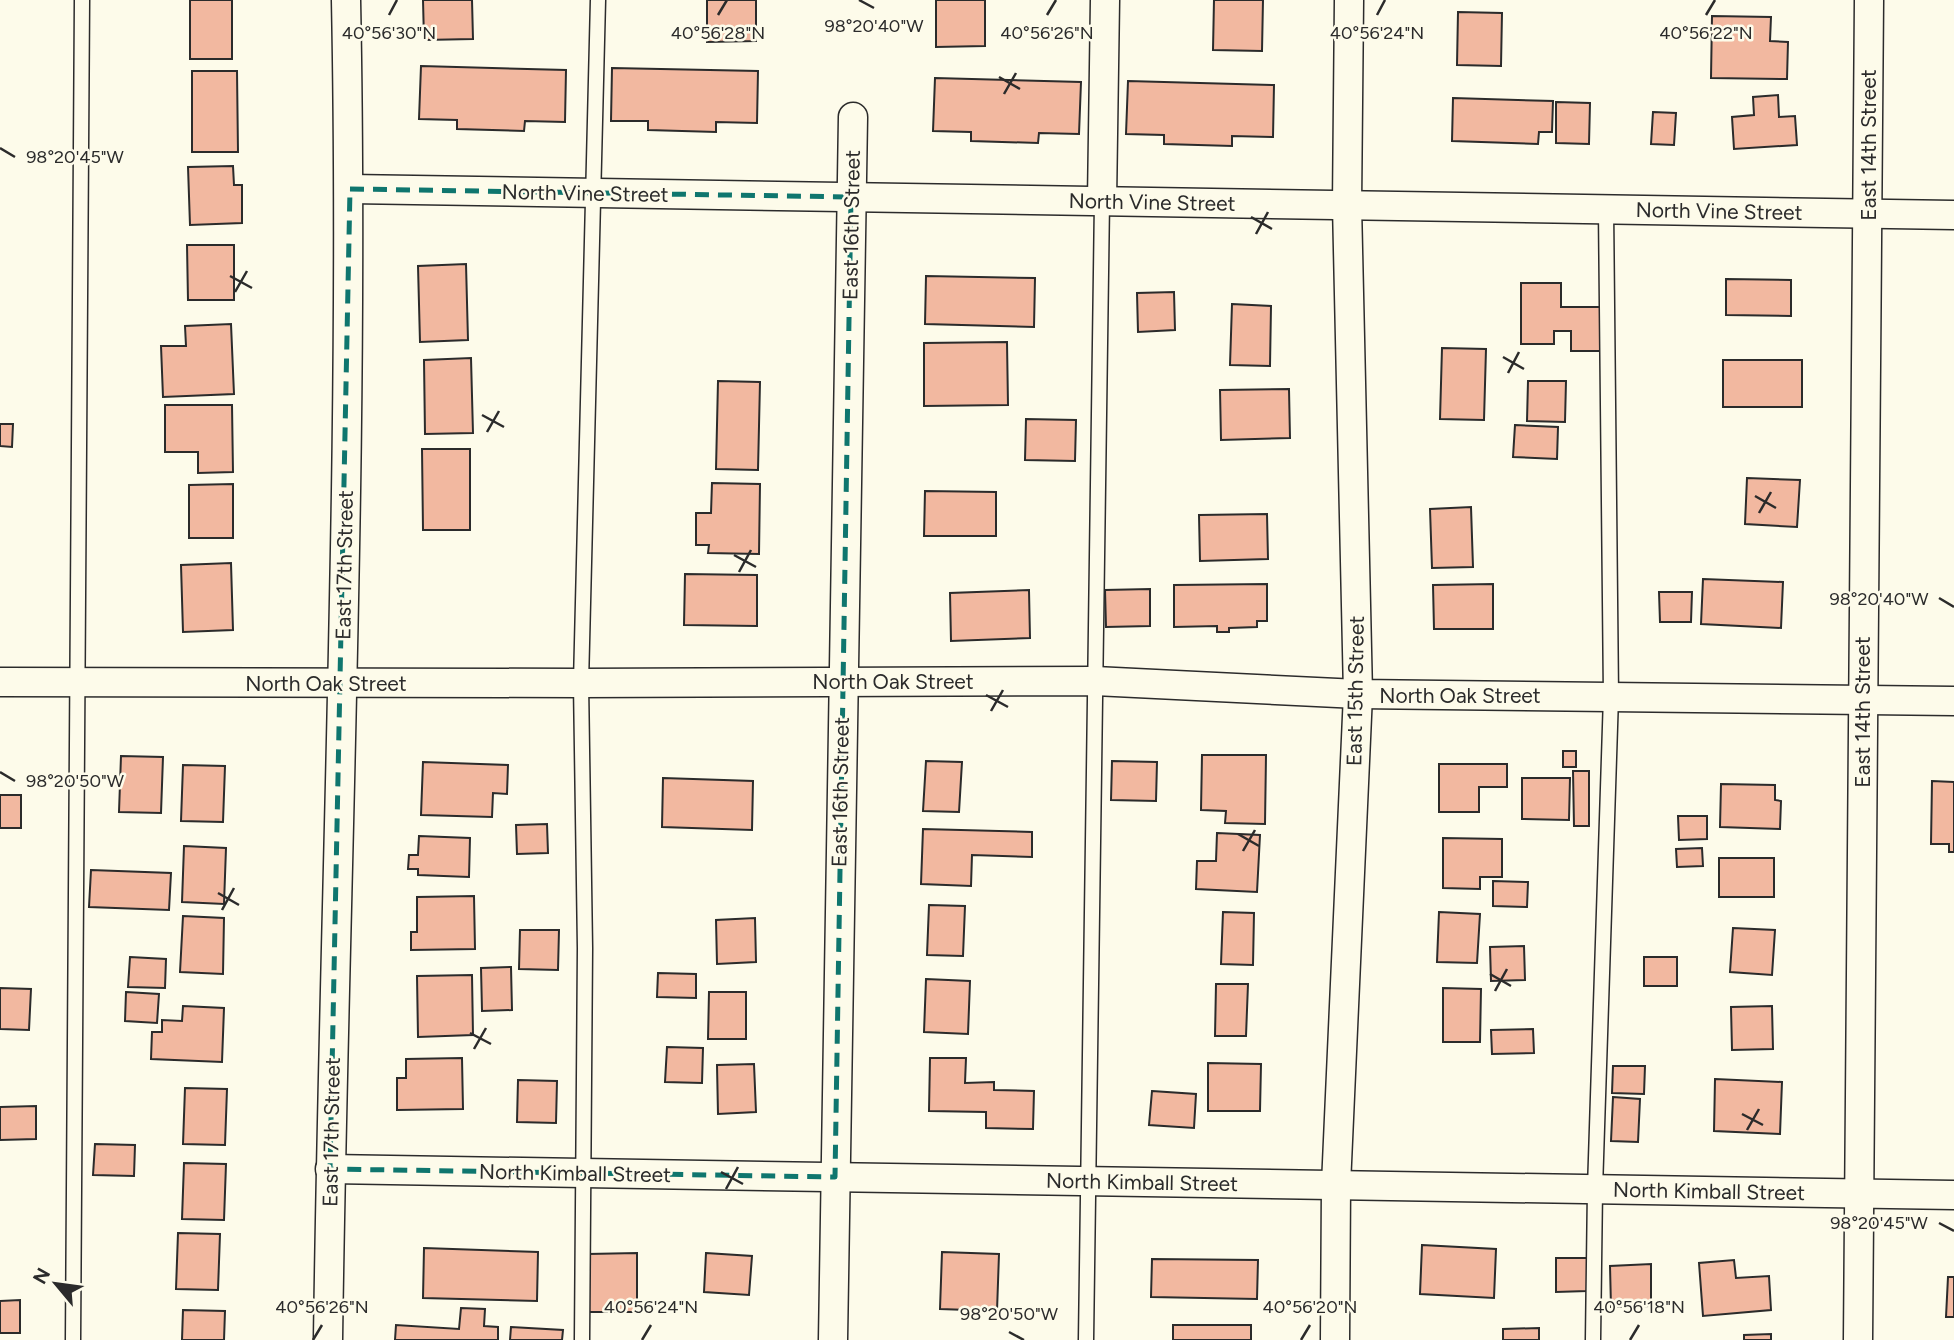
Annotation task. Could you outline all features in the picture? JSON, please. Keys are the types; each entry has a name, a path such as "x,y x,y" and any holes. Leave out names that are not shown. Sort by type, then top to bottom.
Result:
{"street":[{"name":"East 17th Street","path":"328,1340 350,189 346,0"},
{"path":"1102,201 1105,0"},
{"name":"East 15th Street","path":"1335,1340 1336,1185 1358,694 1347,205 1349,0"},
{"name":"East 14th Street","path":"1858,1340 1869,0"},
{"name":"East 16th Street","path":"833,1340 853,117"},
{"name":"North Vine Street","path":"350,189 1954,215"},
{"name":"North Oak Street","path":"0,682 1096,681 1358,694 1954,701"},
{"name":"North Kimball Street","path":"330,1169 1954,1195"}],"lane":[{"path":"73,1340 82,0"},
{"path":"582,1340 585,948 582,683 598,0"},
{"path":"1086,1340 1102,201"},
{"path":"1593,1340 1595,1189 1611,696 1606,209"}],"highlighted area":[{"path":"350,189 851,197 835,1177 330,1169"}],"building":[{"path":"190,0 232,0 232,59 190,59"},
{"path":"423,0 472,0 473,39 424,40"},
{"path":"707,0 756,0 756,41 707,42"},
{"path":"936,0 985,0 985,46 936,47"},
{"path":"1214,0 1263,0 1262,51 1213,50"},
{"path":"1458,12 1502,13 1501,66 1457,65"},
{"path":"1712,16 1771,17 1770,41 1788,42 1787,79 1711,78"},
{"path":"421,66 566,70 565,122 525,121 524,131 457,129 457,120 419,119"},
{"path":"612,68 758,71 757,123 716,122 716,132 648,130 648,121 611,121"},
{"path":"192,71 237,71 238,152 192,152"},
{"path":"935,78 1081,82 1079,134 1039,133 1038,143 971,141 971,132 933,131"},
{"path":"1128,81 1274,85 1273,137 1232,136 1232,146 1164,144 1164,135 1126,134"},
{"path":"1778,95 1779,117 1795,116 1797,145 1734,149 1732,117 1754,115 1753,97"},
{"path":"1453,98 1553,101 1552,132 1539,132 1538,144 1452,141"},
{"path":"1556,102 1590,103 1589,144 1556,143"},
{"path":"1653,112 1676,113 1674,145 1651,144"},
{"path":"233,166 234,185 242,185 242,223 190,225 188,167"},
{"path":"187,245 234,245 234,300 188,300"},
{"path":"466,264 468,340 420,342 418,266"},
{"path":"926,276 1035,278 1034,327 925,324"},
{"path":"1726,279 1791,280 1791,316 1726,315"},
{"path":"1521,283 1561,283 1561,307 1602,307 1602,351 1571,351 1571,331 1554,331 1554,344 1521,344"},
{"path":"1174,292 1175,330 1138,332 1137,293"},
{"path":"1232,304 1271,306 1270,366 1230,365"},
{"path":"231,324 234,394 163,397 161,346 186,346 185,326"},
{"path":"1007,342 1008,405 924,406 924,343"},
{"path":"1442,348 1486,349 1484,420 1440,419"},
{"path":"471,358 473,433 425,434 424,360"},
{"path":"1723,360 1802,360 1802,407 1723,407"},
{"path":"718,381 760,382 758,470 716,469"},
{"path":"1528,381 1566,381 1565,422 1527,421"},
{"path":"1289,389 1290,438 1221,440 1220,390"},
{"path":"165,405 232,405 233,472 198,473 198,452 165,452"},
{"path":"1026,419 1076,420 1075,461 1025,460"},
{"path":"0,424 13,424 12,447 0,446"},
{"path":"1515,425 1558,427 1557,459 1513,457"},
{"path":"422,449 470,449 470,530 423,530"},
{"path":"1747,478 1800,480 1797,527 1745,524"},
{"path":"712,483 760,484 759,554 708,553 709,545 696,545 696,513 711,513"},
{"path":"233,484 233,538 189,538 189,485"},
{"path":"925,491 996,492 996,536 924,536"},
{"path":"1471,507 1473,567 1432,568 1430,509"},
{"path":"1267,514 1268,559 1200,561 1199,515"},
{"path":"231,563 233,630 183,632 181,565"},
{"path":"685,574 757,575 757,626 684,625"},
{"path":"1703,579 1783,582 1781,628 1701,624"},
{"path":"1267,584 1267,621 1257,621 1257,627 1229,628 1229,632 1217,632 1217,626 1174,627 1174,585"},
{"path":"1493,584 1493,629 1434,629 1433,585"},
{"path":"1150,589 1150,626 1106,627 1105,590"},
{"path":"1029,590 1030,638 951,641 950,593"},
{"path":"1659,592 1692,592 1691,622 1660,622"},
{"path":"1563,751 1576,751 1576,767 1563,767"},
{"path":"1202,755 1266,755 1265,824 1225,823 1226,811 1201,810"},
{"path":"121,756 163,757 161,813 119,812"},
{"path":"926,761 962,762 959,812 923,811"},
{"path":"1112,761 1157,762 1156,801 1111,800"},
{"path":"423,762 508,765 507,794 493,793 492,817 421,815"},
{"path":"1439,764 1507,764 1507,787 1479,787 1479,812 1439,812"},
{"path":"183,765 225,766 223,822 181,821"},
{"path":"1573,771 1589,771 1589,826 1574,826"},
{"path":"663,778 753,781 752,830 662,827"},
{"path":"1522,778 1570,778 1569,820 1522,819"},
{"path":"1932,781 1954,782 1954,852 1949,852 1949,844 1931,844"},
{"path":"1721,784 1775,785 1775,800 1781,801 1780,829 1720,827"},
{"path":"0,795 21,795 21,828 0,828"},
{"path":"1678,816 1707,816 1707,839 1679,840"},
{"path":"547,824 548,853 517,854 516,825"},
{"path":"923,829 1032,832 1032,857 972,855 971,886 921,884"},
{"path":"1217,833 1260,835 1257,892 1196,889 1197,861 1216,861"},
{"path":"419,836 470,838 469,877 418,875 418,869 408,869 409,855 418,855"},
{"path":"1443,838 1502,839 1502,877 1480,877 1480,889 1443,888"},
{"path":"184,846 226,848 224,904 182,902"},
{"path":"1702,848 1703,866 1677,867 1676,849"},
{"path":"1719,858 1774,858 1774,897 1719,897"},
{"path":"91,870 171,873 169,910 89,907"},
{"path":"1493,881 1528,882 1527,907 1493,906"},
{"path":"474,896 475,949 411,950 411,932 417,932 417,897"},
{"path":"929,905 965,906 963,956 927,955"},
{"path":"1223,912 1254,913 1253,965 1221,964"},
{"path":"1439,912 1480,914 1477,963 1437,962"},
{"path":"183,916 224,918 223,974 180,972"},
{"path":"755,918 756,962 717,964 716,920"},
{"path":"1733,928 1775,930 1772,975 1730,972"},
{"path":"520,930 559,930 558,970 519,969"},
{"path":"1524,946 1525,980 1491,981 1490,947"},
{"path":"130,957 166,959 165,988 128,987"},
{"path":"1644,957 1677,957 1677,986 1644,986"},
{"path":"511,967 512,1010 482,1011 481,968"},
{"path":"658,973 696,974 696,998 657,997"},
{"path":"472,975 473,1035 418,1037 417,976"},
{"path":"926,979 970,981 968,1034 924,1032"},
{"path":"1216,984 1248,984 1246,1036 1215,1036"},
{"path":"0,988 31,989 29,1030 0,1029"},
{"path":"1443,988 1481,989 1480,1042 1443,1042"},
{"path":"126,992 159,994 157,1023 125,1021"},
{"path":"709,992 746,992 746,1039 708,1039"},
{"path":"183,1006 224,1008 222,1062 151,1059 152,1032 162,1032 162,1020 182,1021"},
{"path":"1772,1006 1773,1049 1732,1050 1731,1007"},
{"path":"1533,1029 1534,1053 1492,1054 1491,1030"},
{"path":"667,1047 703,1048 702,1083 665,1082"},
{"path":"462,1058 463,1109 397,1110 397,1078 406,1078 406,1059"},
{"path":"930,1058 966,1058 965,1083 994,1082 994,1090 1034,1091 1033,1129 986,1128 986,1112 929,1111"},
{"path":"1208,1063 1261,1064 1260,1111 1208,1111"},
{"path":"754,1064 756,1112 718,1114 717,1065"},
{"path":"1613,1066 1645,1066 1644,1094 1612,1093"},
{"path":"1715,1079 1782,1082 1780,1134 1714,1131"},
{"path":"518,1080 557,1081 556,1123 517,1122"},
{"path":"185,1088 227,1089 225,1145 183,1144"},
{"path":"1152,1091 1196,1094 1194,1128 1149,1125"},
{"path":"1613,1097 1640,1099 1638,1142 1611,1141"},
{"path":"36,1106 36,1139 0,1140 0,1107"},
{"path":"95,1144 135,1145 134,1176 93,1175"},
{"path":"184,1163 226,1164 224,1220 182,1219"},
{"path":"178,1233 220,1234 218,1290 176,1289"},
{"path":"1422,1245 1496,1249 1494,1298 1420,1294"},
{"path":"424,1248 538,1252 537,1301 423,1298"},
{"path":"942,1252 999,1254 997,1311 940,1309"},
{"path":"637,1253 637,1312 588,1312 588,1254"},
{"path":"706,1253 752,1256 749,1295 704,1292"},
{"path":"1556,1258 1587,1258 1587,1291 1556,1292"},
{"path":"1152,1259 1258,1260 1257,1299 1151,1297"},
{"path":"1734,1260 1736,1278 1769,1276 1771,1310 1703,1316 1699,1263"},
{"path":"1651,1264 1651,1306 1611,1307 1610,1266"},
{"path":"1948,1277 1954,1277 1954,1317 1946,1317"},
{"path":"20,1300 20,1333 0,1333 0,1301"},
{"path":"461,1308 485,1309 484,1326 498,1327 498,1340 395,1340 396,1325 459,1329"},
{"path":"183,1310 225,1311 224,1340 182,1340"},
{"path":"1173,1325 1251,1325 1251,1340 1173,1340"},
{"path":"511,1327 563,1330 562,1340 510,1340"},
{"path":"1539,1328 1539,1340 1503,1340 1503,1329"},
{"path":"1771,1334 1771,1340 1744,1340 1744,1335"}]}
